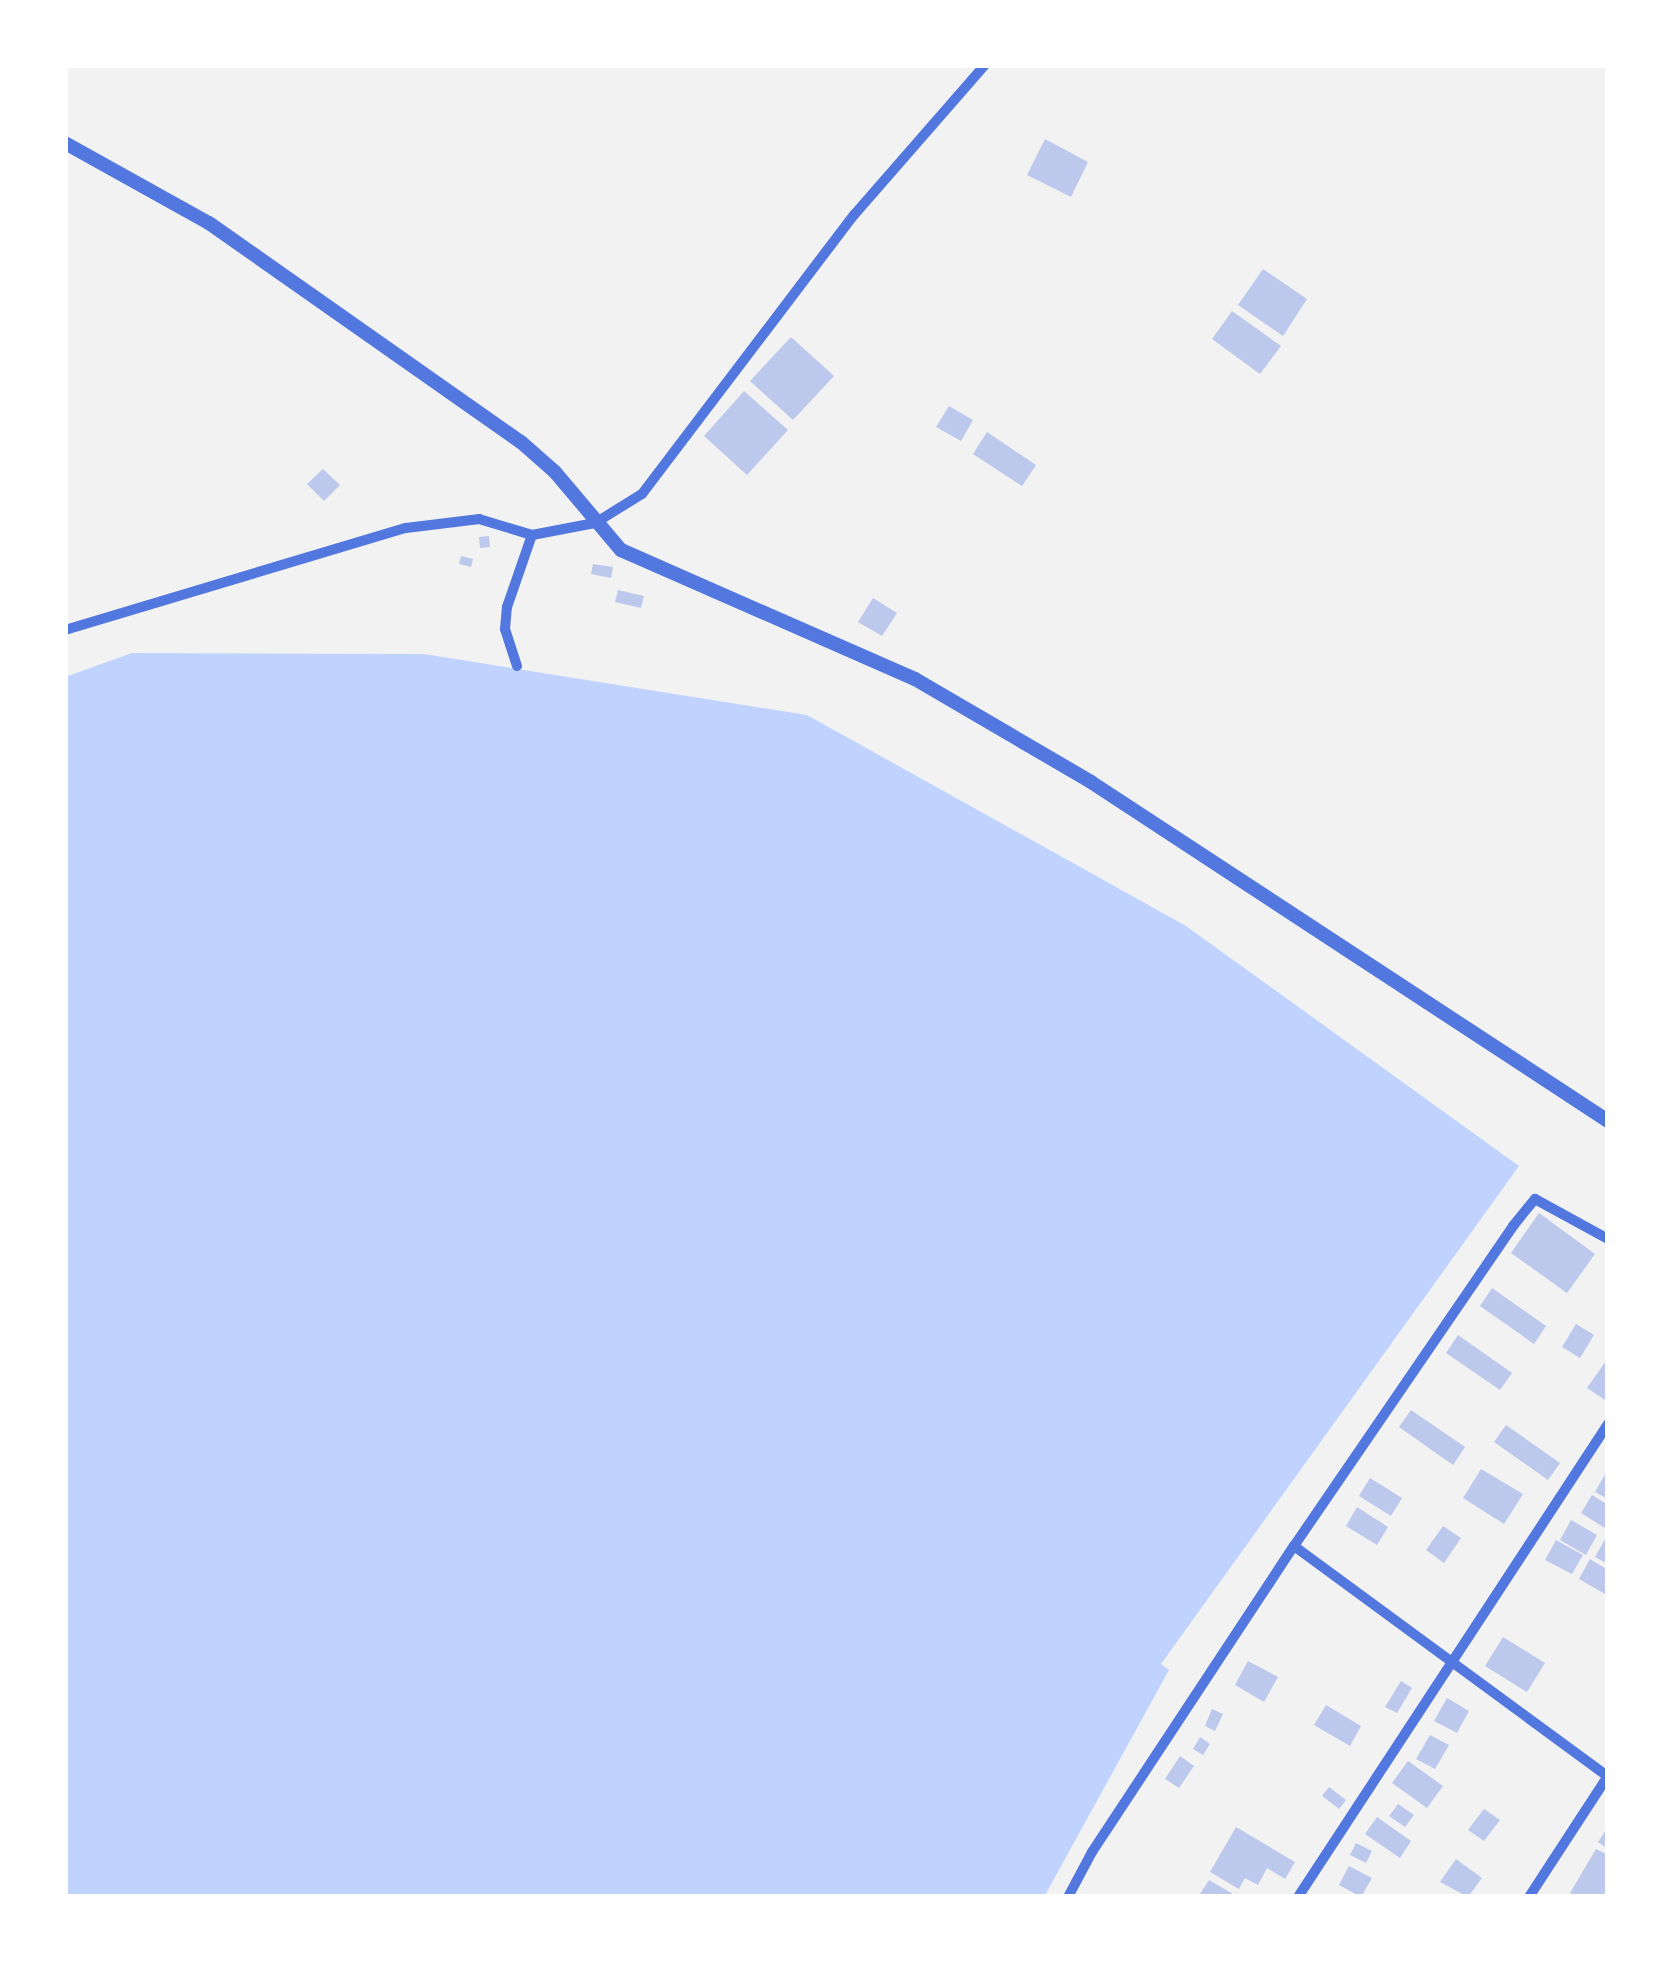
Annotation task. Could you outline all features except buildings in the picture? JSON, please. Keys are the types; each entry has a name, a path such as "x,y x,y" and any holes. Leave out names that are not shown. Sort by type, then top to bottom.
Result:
{"street":[{"path":"65,630 406,528 479,520 532,535 595,523 642,494 854,215 985,65"},
{"path":"65,144 209,223 521,442 554,472 622,550 915,679 1091,782 1608,1121"},
{"path":"517,666 505,629 507,608 532,535"},
{"path":"1068,1897 1092,1852 1294,1546 1535,1199 1608,1240"},
{"path":"1298,1897 1608,1424"},
{"path":"1294,1546 1608,1776 1530,1897"}],"water":[{"path":"132,653 424,654 807,715 1186,926 1519,1166 1161,1664 1169,1670 1044,1897 65,1897 65,677"}]}
